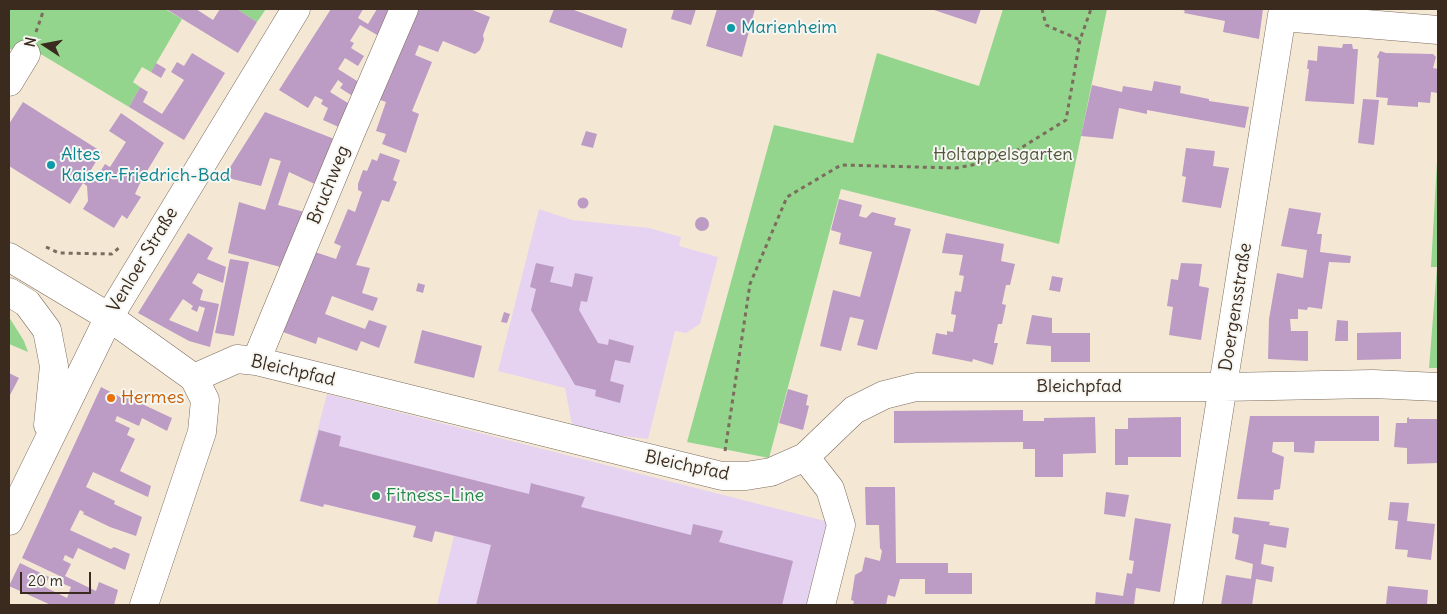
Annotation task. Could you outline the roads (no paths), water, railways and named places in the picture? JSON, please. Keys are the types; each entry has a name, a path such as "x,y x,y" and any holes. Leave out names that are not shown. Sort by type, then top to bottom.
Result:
{"street":[{"name":"Venloer Straße","path":"9,521 109,317 296,9"},
{"name":"Bruchweg","path":"256,361 404,9"},
{"path":"1283,13 1438,30"},
{"name":"Doergensstraße","path":"1188,605 1283,13"},
{"path":"9,82 26,54"},
{"path":"9,257 109,317 200,389 202,432 144,605"},
{"path":"9,292 27,303 47,330 54,366 47,442"},
{"name":"Bleichpfad","path":"200,389 237,359 256,361 722,476 746,476 771,472 805,457 854,410 884,395 916,387 1224,387 1373,384 1438,387"},
{"path":"805,457 830,489 841,524 821,605"}],"place":[{"name":"Marienheim","path":"731,28"},
{"name":"Altes Kaiser-Friedrich-Bad","path":"51,165"},
{"name":"Hermes","path":"111,398"},
{"name":"Fitness-Line","path":"376,496"}],"park label":[{"name":"Holtappelsgarten","path":"1003,155"}]}
